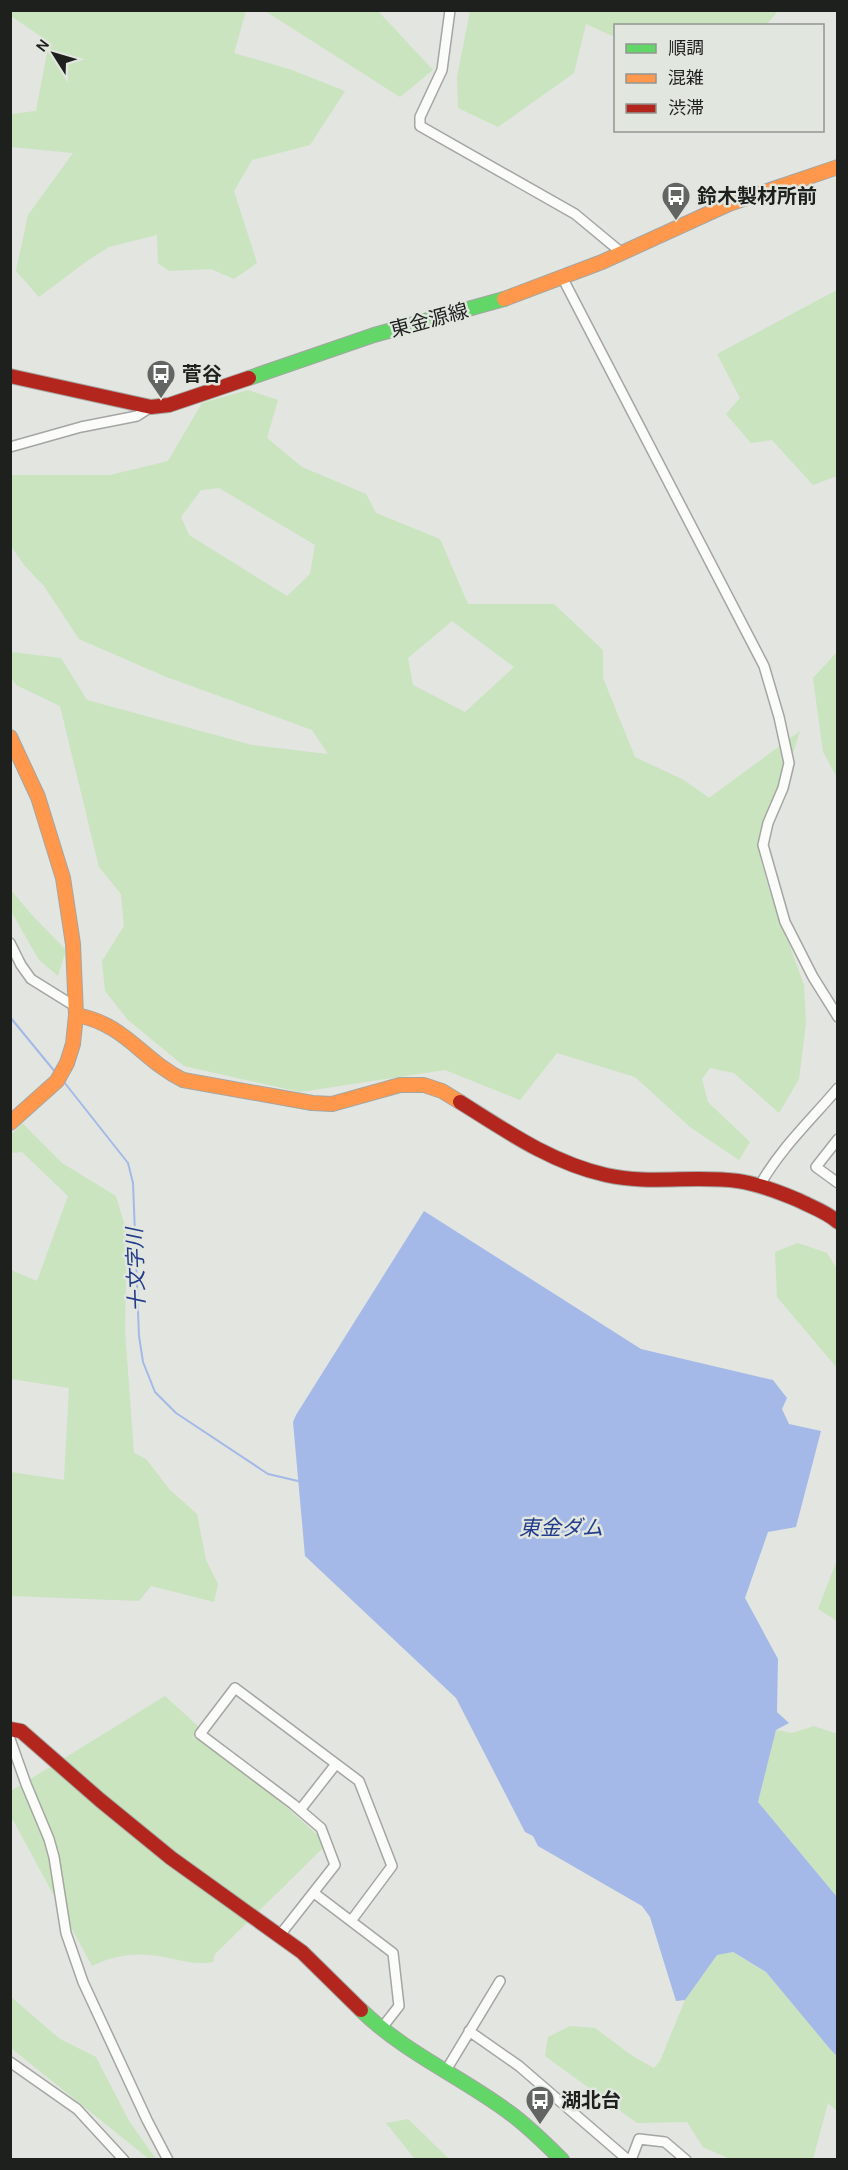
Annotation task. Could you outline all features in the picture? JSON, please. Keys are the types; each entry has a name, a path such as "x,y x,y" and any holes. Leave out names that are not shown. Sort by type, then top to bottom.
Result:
{"street":[{"path":"450,10 442,70 420,117 420,126 575,214 622,253"},
{"name":"東金源線","path":"10,376 151,407 169,405 374,335 509,297 622,253 729,204 837,167"},
{"path":"562,277 764,666 789,763 783,788 768,823 763,845 785,922 837,1017"},
{"path":"10,447 81,427 137,416 151,407"},
{"path":"10,737 38,797 63,878 73,944 76,1011 72,1044 57,1081 11,1121"},
{"path":"10,943 31,979 76,1011 119,1032 170,1074 183,1080 312,1103 332,1104 400,1085 424,1085 442,1091 540,1149 585,1170 630,1179 711,1179 760,1185 835,1215"},
{"path":"760,1185 768,1170 798,1132 837,1088"},
{"path":"837,1139 816,1167 837,1183"},
{"path":"280,1935 335,1865 321,1828 200,1734 235,1688 359,1781 392,1866 351,1921"},
{"path":"10,1729 21,1731 99,1800 162,1850 302,1952 381,2029 508,2112 562,2160"},
{"path":"10,1739 49,1839 66,1933 83,1982 168,2160"},
{"path":"300,1810 336,1764"},
{"path":"314,1893 393,1953 399,2006 381,2029"},
{"path":"445,2072 500,1981"},
{"path":"469,2031 519,2066 630,2160 639,2139 665,2142 686,2160"},
{"path":"10,2062 77,2109 124,2160"}],"green space":[{"path":"11,10 246,11 234,53 292,70 345,91 310,145 252,160 234,191 257,263 234,279 211,269 169,271 158,263 157,235 109,247 39,297 16,271 28,215 73,153 11,147 11,114 36,111 49,42 11,16"},
{"path":"470,10 778,11 767,24 614,24 614,37 586,24 574,73 498,127 458,108 457,77"},
{"path":"265,11 378,11 433,70 400,97"},
{"path":"837,290 837,476 813,485 772,440 751,443 726,414 740,398 717,354"},
{"path":"248,390 278,400 267,438 302,467 366,494 376,513 440,539 468,604 554,604 603,650 603,678 635,757 684,780 709,798 800,731 760,857 768,886 804,985 806,1023 799,1079 779,1113 734,1073 710,1068 702,1079 708,1102 750,1142 739,1160 690,1127 635,1077 557,1053 520,1100 445,1070 300,1092 184,1066 128,1020 105,991 102,961 124,926 121,894 99,867 60,706 16,685 11,677 11,652 61,658 87,700 252,745 328,754 312,730 164,676 79,639 44,586 24,565 11,546 10,475 110,475 168,461 202,403","holes":["219,488 315,545 310,574 287,596 189,535 181,517 201,490","452,621 514,667 465,712 413,685 408,658"]},
{"path":"837,652 837,777 823,752 813,678"},
{"path":"10,889 66,950 58,976 39,960 11,911"},
{"path":"22,1123 62,1163 116,1196 127,1233 125,1331 134,1453 146,1459 170,1490 197,1514 206,1560 218,1584 214,1602 151,1586 139,1601 11,1596 11,1472 64,1480 69,1388 11,1379 11,1270 37,1281 68,1196 22,1152 11,1153 11,1135"},
{"path":"798,1243 827,1253 837,1269 837,1368 777,1297 775,1252"},
{"path":"837,1560 837,1621 818,1609"},
{"path":"165,1696 327,1844 215,1954 213,1962 196,1963 156,1956 126,1955 92,1966 11,1820 11,1791"},
{"path":"814,1726 837,1734 837,1897 758,1802 776,1730 792,1733"},
{"path":"732,1952 766,1972 837,2056 837,2111 828,2103 813,2159 730,2159 703,2147 687,2122 637,2123 545,2056 548,2037 570,2026 595,2028 634,2057 654,2068 660,2061 685,2000 717,1955"},
{"path":"11,1997 60,2039 96,2057 129,2121 156,2159 149,2159 11,2048"},
{"path":"408,2119 449,2159 415,2159 386,2123"}],"water":[{"name":"東金ダム","path":"424,1211 641,1349 773,1380 787,1398 782,1409 789,1424 821,1431 796,1527 768,1532 745,1598 778,1659 777,1712 789,1723 776,1730 758,1802 837,1897 837,2056 766,1972 733,1952 717,1955 685,2000 676,2001 650,1917 642,1906 538,1846 533,1836 525,1832 456,1698 305,1556 293,1422"}],"waterway":[{"name":"十文字川","path":"10,1017 56,1073"},
{"name":"十文字川","path":"64,1082 128,1163 133,1183 139,1336 143,1362 155,1392 176,1413 268,1474 298,1481"}],"traffic: fast":[{"path":"249,378 374,335 504,299"},
{"path":"361,2010 396,2039 510,2113 562,2160"}],"traffic: slow":[{"path":"504,299 602,262 729,204 838,167"},
{"path":"10,737 38,797 63,878 73,944 76,1015 73,1044 67,1063 57,1081 10,1123"},
{"path":"76,1015 108,1026 156,1063 183,1080 312,1103 332,1104 400,1085 424,1085 442,1091 460,1102"}],"traffic: jam":[{"path":"10,376 151,407 169,405 249,378"},
{"path":"460,1102 530,1145 586,1170 622,1178 721,1179 746,1182 798,1200 824,1212 838,1222"},
{"path":"10,1729 21,1731 171,1858 302,1952 361,2010"}],"place":[{"name":"鈴木製材所前","path":"676,222"},
{"name":"菅谷","path":"161,400"},
{"name":"湖北台","path":"540,2126"}]}
